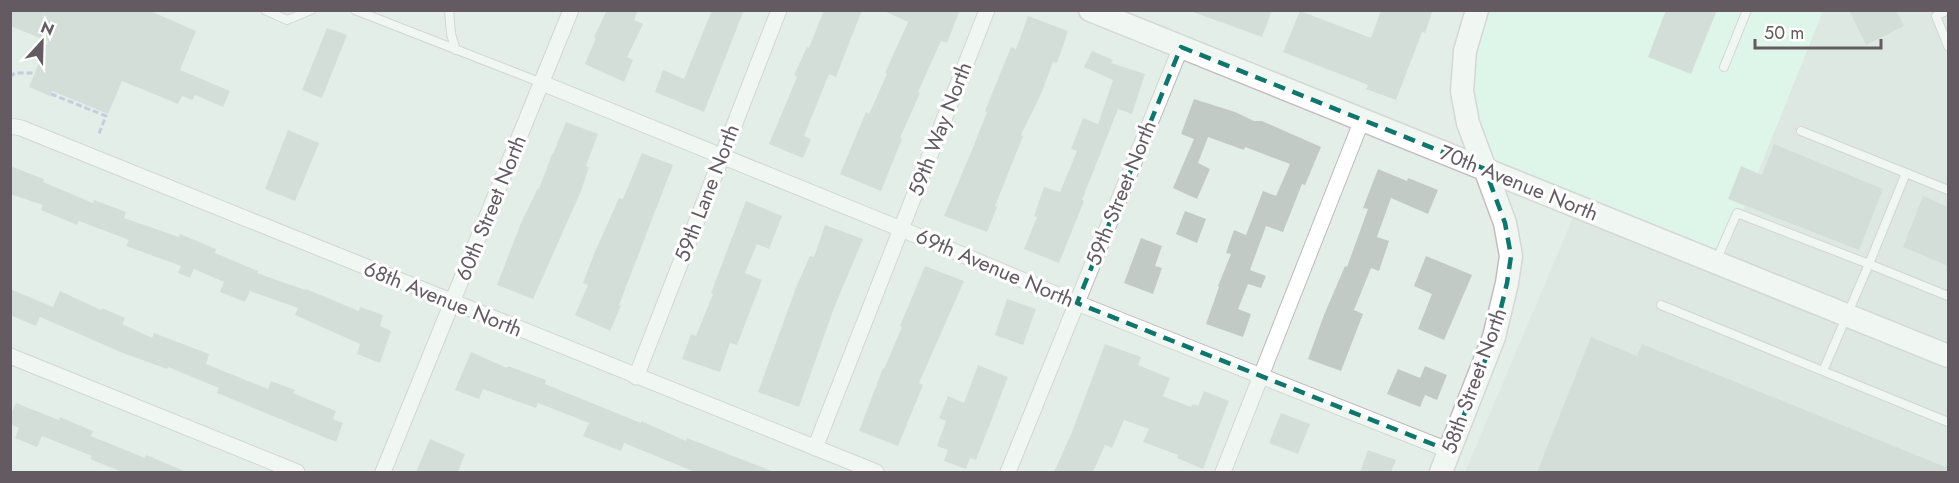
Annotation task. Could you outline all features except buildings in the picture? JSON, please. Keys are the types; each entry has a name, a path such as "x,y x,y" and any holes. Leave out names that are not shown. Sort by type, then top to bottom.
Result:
{"street":[{"name":"60th Street North","path":"383,472 571,10"},
{"name":"59th Lane North","path":"636,377 779,10"},
{"name":"59th Way North","path":"814,448 987,10"},
{"name":"58th Street North","path":"1441,472 1494,337 1508,283 1511,256 1505,223 1468,123 1462,91 1465,51 1477,10"},
{"name":"70th Avenue North","path":"1104,13 1181,47 1948,356"},
{"name":"59th Street North","path":"1008,472 1181,47"},
{"name":"69th Avenue North","path":"542,83 1077,303 1450,451"},
{"path":"1223,472 1362,120"},
{"name":"68th Avenue North","path":"10,126 21,128 451,303 876,472"},
{"path":"10,356 297,472"}],"lane":[{"path":"265,10 287,20 311,10"},
{"path":"449,10 451,34 456,50"},
{"path":"1724,67 1747,10"},
{"path":"1948,10 1935,13 1948,46"},
{"path":"359,11 542,83"},
{"path":"1801,130 1948,190"},
{"path":"1823,370 1906,173"},
{"path":"1716,262 1737,213 1948,296"},
{"path":"1661,304 1948,422"}],"path":[{"path":"10,77 15,73 35,73"},
{"path":"51,94 106,116 98,136"}],"highlighted area":[{"path":"1181,47 1485,169 1505,223 1511,256 1494,337 1450,451 1077,303"}],"shaded area":[{"path":"1486,11 1823,11 1725,255 1492,162 1477,120 1471,89 1474,52"},
{"path":"1823,11 1948,11 1948,346 1725,255"},
{"path":"1574,215 1948,367 1948,472 1465,472"}]}
